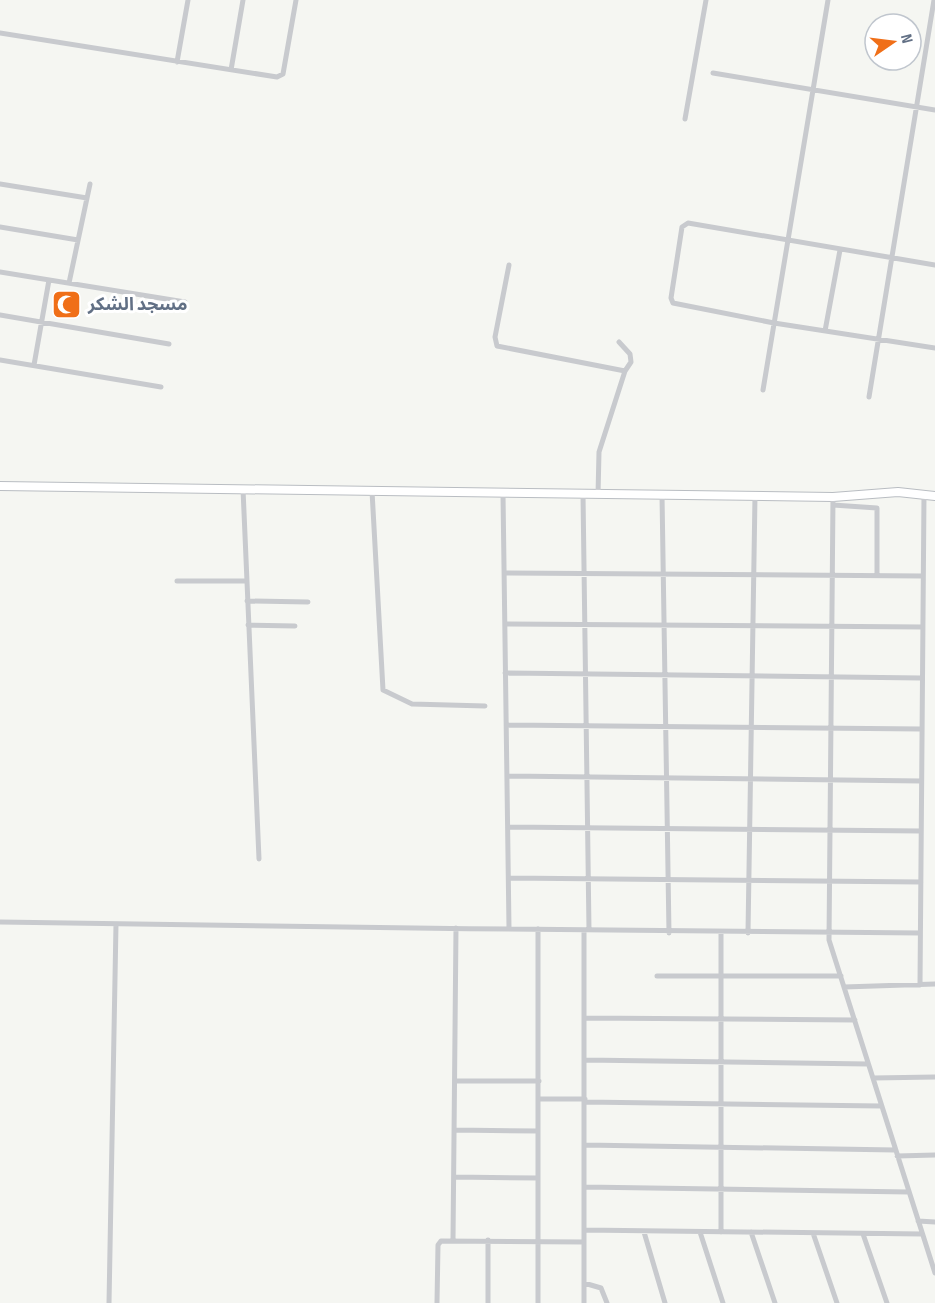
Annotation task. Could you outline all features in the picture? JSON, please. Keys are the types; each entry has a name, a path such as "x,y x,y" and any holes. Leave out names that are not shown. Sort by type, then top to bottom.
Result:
{"street":[{"path":"177,62 188,0"},
{"path":"231,70 243,0"},
{"path":"0,33 281,77 296,0"},
{"path":"685,119 706,0"},
{"path":"763,390 828,0"},
{"path":"868,397 934,0"},
{"path":"713,73 935,110"},
{"path":"0,184 87,198"},
{"path":"69,283 90,184"},
{"path":"935,266 684,224 670,295 673,303 774,323 935,348"},
{"path":"0,227 78,240"},
{"path":"825,331 840,250"},
{"path":"509,265 495,337 497,346 625,370"},
{"path":"0,272 185,302"},
{"path":"34,365 49,280"},
{"path":"0,315 169,344"},
{"path":"598,495 601,444 631,358 619,342"},
{"path":"0,360 161,387"},
{"path":"0,486 755,496 833,501 877,508 877,575"},
{"path":"243,489 259,858"},
{"path":"372,491 383,690 412,704 485,706"},
{"path":"833,501 898,492 935,496"},
{"path":"502,494 509,928"},
{"path":"583,494 588,828 584,1303"},
{"path":"662,495 669,933"},
{"path":"920,985 924,495"},
{"path":"748,933 751,779 750,676 755,496"},
{"path":"833,501 829,933 881,1106 935,1273"},
{"path":"504,573 922,576"},
{"path":"177,581 246,581"},
{"path":"248,601 308,602"},
{"path":"505,624 922,627"},
{"path":"248,625 295,626"},
{"path":"505,673 921,678"},
{"path":"506,725 921,729"},
{"path":"507,776 921,781"},
{"path":"508,827 921,831"},
{"path":"508,878 921,882"},
{"path":"0,922 509,928 669,933 920,933"},
{"path":"109,1303 116,924"},
{"path":"453,1240 456,928"},
{"path":"538,929 538,1303"},
{"path":"721,933 721,1232"},
{"path":"657,976 841,976"},
{"path":"844,987 935,984"},
{"path":"585,1018 855,1020"},
{"path":"585,1060 868,1064"},
{"path":"873,1078 935,1077"},
{"path":"455,1081 538,1081"},
{"path":"539,1099 881,1106"},
{"path":"455,1130 538,1131"},
{"path":"585,1145 895,1149"},
{"path":"897,1156 935,1155"},
{"path":"454,1177 538,1178"},
{"path":"585,1186 909,1192"},
{"path":"918,1221 935,1222"},
{"path":"584,1230 922,1234"},
{"path":"645,1232 665,1303"},
{"path":"700,1232 723,1303"},
{"path":"752,1232 775,1303"},
{"path":"813,1233 837,1303"},
{"path":"863,1234 888,1303"},
{"path":"488,1240 488,1303"},
{"path":"437,1303 438,1245 441,1241 584,1242"},
{"path":"584,1283 601,1288 607,1303"}],"place":[{"name":"مسجد الشكر","path":"67,304"}]}
